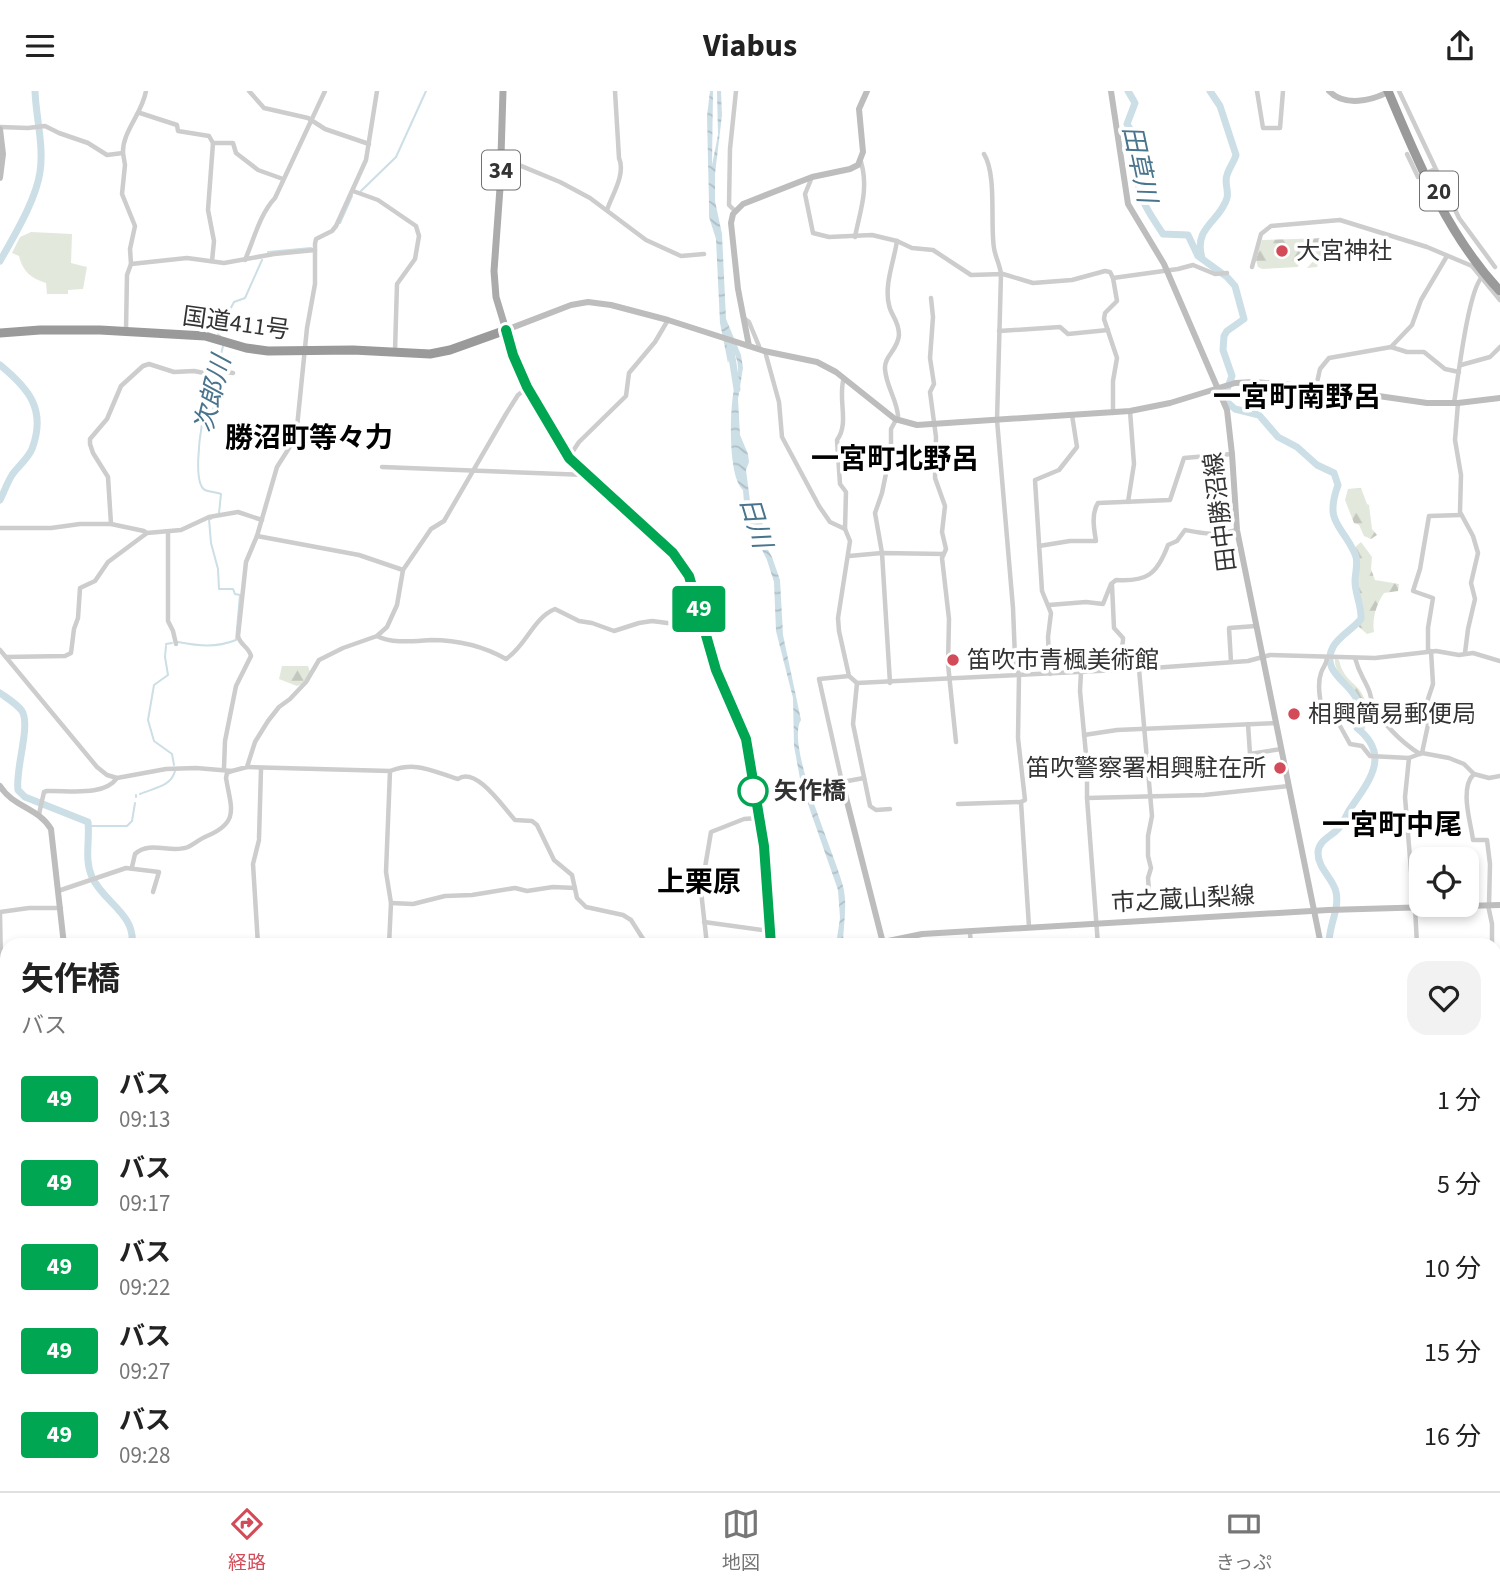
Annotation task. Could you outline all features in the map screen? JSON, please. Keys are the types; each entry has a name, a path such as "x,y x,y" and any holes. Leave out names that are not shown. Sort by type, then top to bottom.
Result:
{"highway":[{"name":"20","path":"1392,91 1445,203 1470,244 1500,282"},
{"name":"20","path":"1392,91 1442,210 1467,250 1500,291"},
{"name":"国道411号","path":"0,333 83,329 205,336 261,351 438,353 506,330"},
{"path":"506,330 527,387 569,458 679,560 689,576 716,670 744,732 764,846 770,938"}],"main road":[{"name":"34","path":"503,91 495,285 506,330"}],"street":[{"path":"126,331 126,283 135,226 122,194 125,165 123,142 140,113 146,91"},
{"path":"249,91 264,108 311,120 325,129 369,144"},
{"path":"245,260 268,203 275,198 325,91"},
{"path":"224,768 225,741 236,686 251,656 237,636 246,562 257,536 277,467 296,437 315,284 316,239 336,226 366,160 377,91"},
{"path":"607,210 618,183 622,163 615,91"},
{"path":"735,211 729,205 730,149 736,91"},
{"path":"855,237 865,196 859,109 867,91"},
{"name":"田中勝沼線","path":"1111,91 1128,204 1167,270 1228,415 1237,530 1320,938"},
{"path":"1257,91 1263,128 1280,128 1283,91"},
{"path":"1329,91 1344,100 1372,99 1392,91 1459,218 1495,267"},
{"path":"140,113 177,125 178,131 209,136 213,143 208,210 213,231 212,261"},
{"path":"0,178 3,154 0,128 46,126 88,143 107,155 124,153"},
{"path":"213,143 233,143 236,153 258,170 283,179"},
{"path":"958,804 1025,800 1018,739 1018,675 997,420 1001,274 994,250 988,160 984,154"},
{"path":"1407,154 1418,177 1434,169"},
{"path":"501,158 559,182 607,210 646,240 681,256 704,254"},
{"path":"746,345 731,223 735,211 743,204 812,177 850,169 861,162"},
{"path":"812,177 805,194 813,233 829,237 872,235 912,248 933,250 971,275 1001,274 1033,283 1072,280 1110,272 1117,301 1105,313 1117,358 1113,381 1113,413"},
{"path":"353,191 379,200 416,226 419,236 415,259 397,284 395,351"},
{"path":"1252,267 1261,234 1271,226 1340,220 1400,238 1472,267 1500,300"},
{"path":"890,683 882,553 875,513 891,449 891,429 898,411 887,384 885,366 899,336 896,318 889,307 890,275 897,241"},
{"path":"131,264 187,258 224,263 314,250"},
{"path":"1391,347 1412,325 1421,300 1447,256"},
{"path":"1113,278 1197,265 1219,275 1227,272"},
{"path":"1465,653 1475,599 1471,583 1478,553 1473,536 1461,515 1461,475 1455,440 1456,403 1465,329 1476,286 1482,278"},
{"path":"931,297 933,317 930,358 934,384 930,392 937,460 935,478 946,506 942,532 946,549 943,554 944,586 949,619 947,646 956,742"},
{"path":"506,330 571,305 588,302 611,305 746,345 817,362 844,378 895,419 916,425 1130,411 1162,405 1234,383 1264,382 1317,387 1398,400 1456,403 1500,398"},
{"path":"742,317 749,322 759,346"},
{"path":"569,458 597,423 626,396 629,373 655,342 668,320"},
{"path":"999,331 1060,327 1068,334 1108,330"},
{"path":"1317,387 1320,369 1329,358 1391,347 1407,352 1424,352 1445,369 1459,372"},
{"path":"1461,365 1490,358 1500,347"},
{"path":"766,355 779,402 782,437 818,506 830,522 845,529"},
{"path":"111,524 108,477 93,453 90,439 107,419 121,386 143,366 149,365 174,372 194,370 214,375 219,371 233,373"},
{"path":"844,378 840,394 843,403 841,435 837,440 840,484 846,492 845,529 850,541 838,618 849,676 857,684 1115,671 1248,661 1270,655 1387,657 1430,651 1459,655 1465,653 1500,661"},
{"path":"247,768 255,742 268,721 279,707 306,683 319,660 343,647 377,636 387,627 397,605 403,570 431,530 444,521 471,471 519,395 527,387"},
{"path":"1128,502 1134,464 1130,411"},
{"path":"1050,674 1048,637 1051,613 1042,591 1035,480 1059,470 1077,447 1072,415"},
{"path":"1039,546 1070,541 1096,541 1094,523 1095,506 1098,503 1170,500 1184,458 1232,454"},
{"path":"382,467 588,475"},
{"path":"6,657 65,656 71,653 74,629 79,618 80,588 94,582 108,562 147,533 181,530 209,517 238,512 262,520"},
{"path":"1421,753 1429,720 1426,705 1433,684 1428,628 1433,598 1413,591 1420,569 1429,516 1461,515"},
{"path":"0,529 111,524 147,533"},
{"path":"1049,605 1086,602 1103,604 1111,584 1116,580 1145,579 1168,545 1177,541 1185,530 1203,531 1216,536 1237,530"},
{"path":"168,532 168,621 176,644"},
{"path":"257,536 359,555 403,570"},
{"path":"849,556 882,553 943,554"},
{"path":"1111,584 1114,628 1123,638 1124,644 1115,658 1115,671"},
{"path":"377,636 391,642 404,639 469,644 487,648 506,659 541,618 555,609 579,621 592,622 614,631 639,622 675,624 700,616"},
{"path":"1231,662 1229,628 1256,626"},
{"path":"0,650 97,767 107,775 117,778 166,768 224,768 232,771"},
{"path":"1328,657 1321,672 1320,687 1324,722 1339,724 1347,741 1362,746 1370,756 1409,758 1421,753"},
{"path":"1355,657 1359,674 1374,706 1409,748 1449,758 1464,764 1474,774 1489,778 1500,776"},
{"path":"1139,669 1152,816 1148,836 1148,856 1151,863 1150,905"},
{"path":"1081,672 1080,691 1097,938"},
{"path":"849,676 819,679 882,938"},
{"path":"857,684 853,724 870,806 876,810 890,809"},
{"path":"1084,735 1117,730 1276,723"},
{"path":"1248,724 1250,754 1282,749"},
{"path":"1409,758 1405,797 1410,847"},
{"path":"132,867 135,854 144,848 187,848 225,828 229,821 230,807 226,778 227,773 232,771 247,768 390,771 405,765 414,765 458,779 463,775 472,776 514,820 532,821 537,825 554,860 572,875 577,898 586,907 623,915 631,921 642,938"},
{"path":"258,938 253,864 259,839 261,769"},
{"path":"389,938 391,903 386,872 390,771"},
{"path":"1474,774 1468,781 1467,796 1473,840 1487,840 1492,938"},
{"path":"39,811 47,791 87,791 113,783 117,778"},
{"path":"842,782 864,778"},
{"path":"0,786 16,803 39,811 51,829 63,938"},
{"path":"1087,798 1204,795 1289,786"},
{"path":"1021,802 1029,927"},
{"path":"706,938 701,891 711,832 744,819 758,818"},
{"path":"58,891 132,867 159,873 153,892"},
{"path":"391,903 413,904 445,896 515,888 533,891 553,887 575,888"},
{"name":"市之蔵山梨線","path":"1479,905 1500,905"},
{"name":"市之蔵山梨線","path":"905,938 922,934 970,933 1029,927 1409,907"},
{"path":"0,938 0,913 29,908 61,908"},
{"path":"1416,917 1417,938"},
{"path":"704,922 770,931"},
{"path":"970,933 970,938"}],"green space":[{"path":"31,232 72,234 71,263 87,267 83,289 68,290 68,294 47,294 46,283 28,274 19,256 12,253 20,237"},
{"path":"1327,238 1317,267 1307,268 1314,260 1301,256 1298,267 1258,267 1256,260 1262,240"},
{"path":"1361,488 1369,505 1372,529 1377,535 1371,539 1364,536 1359,525 1354,523 1345,500 1348,489"},
{"path":"1361,542 1372,557 1371,569 1375,580 1399,584 1398,591 1384,593 1375,612 1374,632 1367,634 1358,623 1362,616 1354,548"},
{"path":"1335,658 1362,694 1366,713 1365,729 1362,730 1359,725 1361,708 1358,696 1341,676 1335,665"},
{"path":"282,666 308,666 310,672 302,684 297,686 279,679"}],"water":[{"path":"710,91 713,91 712,165 718,135 717,91 721,91 722,115 715,174 715,201 722,234 726,319 741,355 743,368 738,399 740,435 748,454 746,470 750,501 757,520 762,521 767,548 780,580 783,635 801,720 798,733 805,775 843,886 843,938 837,938 840,918 838,890 801,784 794,746 793,698 776,631 774,582 767,560 745,515 743,490 738,483 732,459 731,416 738,365 732,347 728,363 720,323 716,239 709,217 707,116"}],"waterway":[{"name":"田草川","path":"0,261 18,229 38,183 41,162 35,91"},
{"name":"次郎川","path":"361,191 396,157 426,91"},
{"name":"田草川","path":"1128,91 1135,103 1127,124 1137,148 1139,189 1146,207 1163,234 1188,235 1198,256 1235,286 1244,319 1224,336 1223,350 1232,376 1226,392 1226,401 1235,409 1259,415 1278,437 1297,447 1317,465 1334,473 1338,485 1334,498 1334,516 1356,557 1355,586 1361,619 1333,647 1330,663 1357,700 1357,728 1373,747 1375,757 1371,776 1365,786 1340,827 1322,842 1319,849 1320,864 1334,887 1337,898 1330,938"},
{"path":"1202,258 1201,239 1224,206 1227,198 1226,178 1236,155 1220,106 1210,91"},
{"name":"次郎川","path":"340,223 352,196"},
{"name":"次郎川","path":"268,252 311,248"},
{"name":"次郎川","path":"220,336 218,335 225,318 234,302 245,298 262,260"},
{"name":"日川","path":"730,345 737,389"},
{"name":"次郎川","path":"217,371 223,346"},
{"name":"田草川","path":"0,365 26,391 36,411 37,422 32,449 12,475 0,500"},
{"name":"次郎川","path":"216,376 218,390 211,418 202,424 198,469 201,486 205,490 221,494 219,513"},
{"name":"次郎川","path":"178,642 207,645 236,640 240,595 235,594 233,589 219,589 218,569 211,543 211,519"},
{"name":"次郎川","path":"166,644 172,643"},
{"name":"次郎川","path":"166,646 168,675 154,685 148,720 154,741 172,754 174,765"},
{"name":"田草川","path":"0,693 20,708 24,718 18,790 25,797 88,822 88,857 92,877 124,916 132,938"},
{"name":"次郎川","path":"140,794 166,784 175,771"},
{"name":"次郎川","path":"89,826 127,826 132,821 135,803"}],"bus line":[{"name":"49","path":"506,330 527,387 569,458 673,553 689,576 719,679 746,739 764,846 771,938"}],"place":[{"name":"大宮神社","path":"1282,251"},
{"name":"笛吹市青楓美術館","path":"953,660"},
{"name":"相興簡易郵便局","path":"1294,714"},
{"name":"笛吹警察署相興駐在所","path":"1280,768"},
{"name":"矢作橋","path":"753,791"}],"district":[{"name":"一宮町南野呂","path":"1297,396"},
{"name":"勝沼町等々力","path":"309,437"},
{"name":"一宮町北野呂","path":"895,458"},
{"name":"一宮町中尾","path":"1392,824"},
{"name":"上栗原","path":"699,881"}]}
